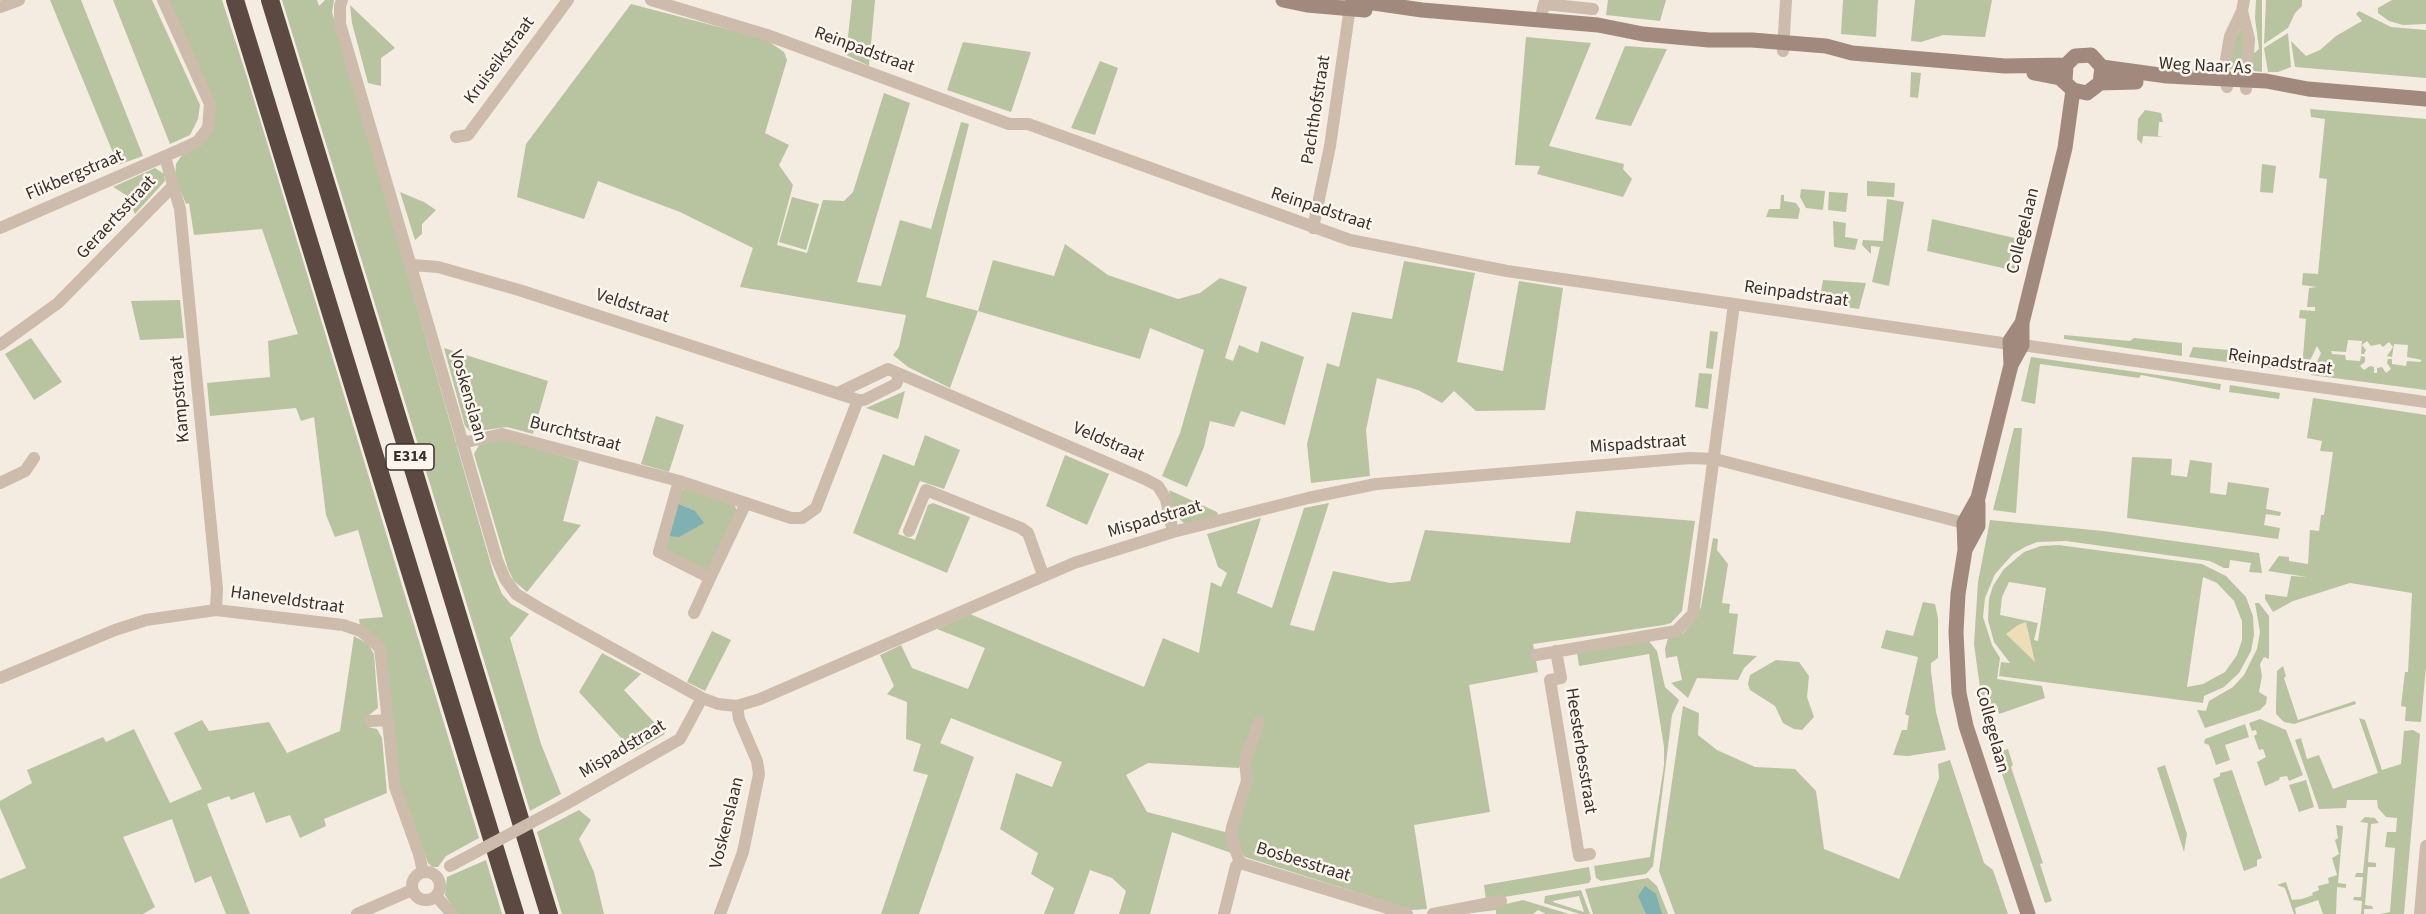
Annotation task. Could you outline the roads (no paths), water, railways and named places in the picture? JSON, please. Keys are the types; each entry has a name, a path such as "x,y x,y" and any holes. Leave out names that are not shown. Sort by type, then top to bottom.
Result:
{"highway":[{"name":"E314","path":"235,0 515,914"},
{"name":"E314","path":"270,0 549,914"}],"main road":[{"path":"1283,0 1347,3 1540,21 1709,40 1733,47 1783,47 1826,55 1852,52 2005,66 2073,82 2100,83 2102,67"},
{"name":"Weg Naar As","path":"2073,82 2075,56 2083,54 2091,56 2102,67 2167,76 2426,99"},
{"name":"Weg Naar As","path":"2100,83 2118,81 2226,82"},
{"name":"Collegelaan","path":"2028,914 1975,755 1959,693 1956,621 1970,524 2065,148 2073,82"}],"street":[{"path":"0,7 19,0"},
{"name":"Geraertsstraat","path":"0,345 58,303 172,187 171,171 165,157 198,141 208,128 210,104 163,0"},
{"name":"Voskenslaan","path":"342,0 339,6 340,24 462,443 497,560 505,579 516,594 702,698"},
{"name":"Kruiseikstraat","path":"456,137 468,135 568,0"},
{"name":"Reinpadstraat","path":"651,0 767,35 1009,124 1028,124 1350,240 1453,262 2426,402"},
{"path":"1783,47 1786,0"},
{"name":"Pachthofstraat","path":"1313,228 1330,146 1347,3"},
{"path":"1540,21 1544,4 1593,9"},
{"path":"2226,82 2230,36 2243,6"},
{"path":"2243,6 2249,39 2246,84"},
{"name":"Flikbergstraat","path":"0,228 165,157"},
{"name":"Kampstraat","path":"172,187 180,209 217,588 216,610"},
{"name":"Veldstraat","path":"412,265 438,267 499,284 840,392 858,400"},
{"path":"1536,655 1676,631 1693,614 1734,304"},
{"name":"Veldstraat","path":"840,392 888,369 900,374 1158,486 1166,499 1173,532"},
{"path":"858,400 864,400 896,384 900,374"},
{"name":"Burchtstraat","path":"462,443 502,434 678,481 791,518 802,518 816,508 858,400"},
{"path":"0,483 25,471 34,458"},
{"name":"Mispadstraat","path":"437,877 450,866 680,739 702,698 718,704 737,706 760,699 1043,575 1173,532 1308,498 1376,484 1690,458 1715,459 1970,524"},
{"path":"678,481 659,552 710,578"},
{"path":"909,531 926,490 1021,528 1028,533 1043,575"},
{"path":"694,613 746,503"},
{"name":"Haneveldstraat","path":"0,678 115,630 146,620 216,610 288,617 343,625 362,631 380,648 395,787 419,854 423,872"},
{"name":"Heesterbesstraat","path":"1556,651 1561,678 1550,680 1579,856 1590,854"},
{"name":"Voskenslaan","path":"720,914 743,852 759,774 757,761 739,719 737,706"},
{"path":"370,721 387,720"},
{"path":"1240,863 1231,836 1247,781 1245,760 1259,722"},
{"path":"2420,914 2426,846"},
{"name":"Bosbesstraat","path":"1224,914 1236,866 1240,863 1407,914"},
{"path":"423,872 437,877 440,887 436,896 429,900 420,900 412,890 412,881 423,872"},
{"path":"357,914 412,890"},
{"path":"436,896 452,914"},
{"path":"1433,914 1501,901"}],"water":[{"path":"678,504 695,511 704,523 679,537 669,536"},
{"path":"1645,886 1656,894 1662,914 1646,914 1638,896"}]}
